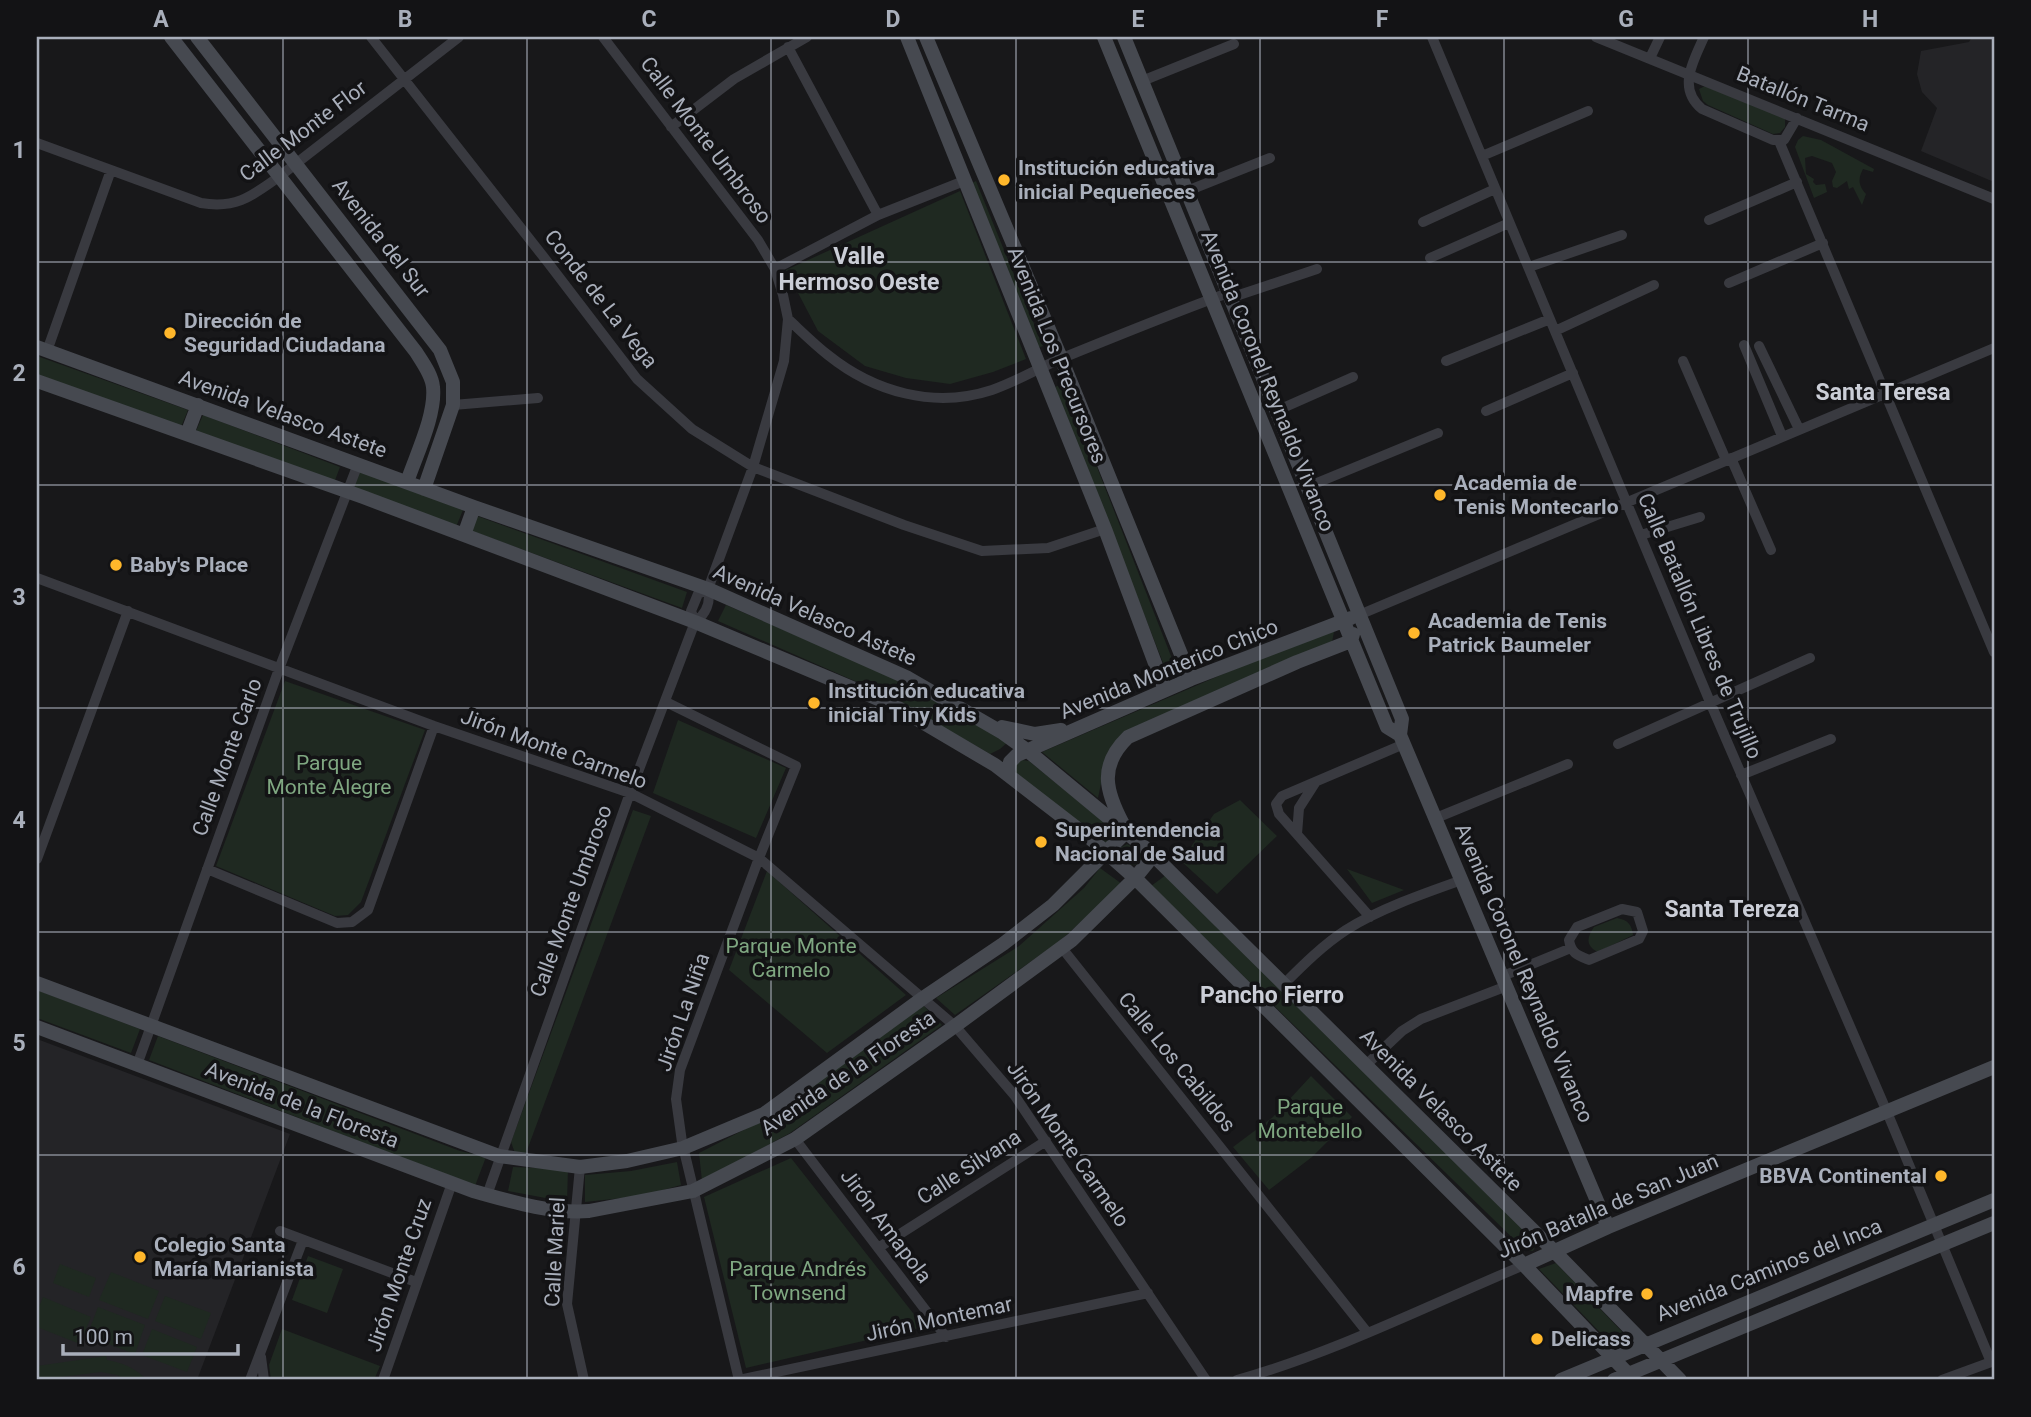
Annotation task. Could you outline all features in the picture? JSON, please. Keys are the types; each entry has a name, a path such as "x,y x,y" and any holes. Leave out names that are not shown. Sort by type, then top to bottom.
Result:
{"street":[{"name":"Avenida del Sur","path":"171,37 416,352 428,372 433,384 430,416 407,482"},
{"name":"Avenida del Sur","path":"197,37 440,350 453,382 453,405 424,489"},
{"name":"Conde de La Vega","path":"371,37 637,379 692,429 753,467 904,525 982,551 1048,548 1105,529"},
{"name":"Calle Monte Flor","path":"37,143 201,203 220,206 236,203 254,195 280,176 459,37"},
{"name":"Calle Monte Umbroso","path":"487,1195 631,793 695,622 703,616 710,598 708,589 753,467 785,361 788,319 775,269 758,240 603,37"},
{"path":"671,127 734,79 807,37"},
{"name":"Avenida Los Precursores","path":"907,37 1105,529 1166,690"},
{"name":"Avenida Los Precursores","path":"926,37 1061,358 1191,679"},
{"name":"Avenida Coronel Reynaldo Vivanco","path":"1104,37 1387,727 1402,739"},
{"name":"Avenida Coronel Reynaldo Vivanco","path":"1124,37 1402,719 1402,739 1608,1227"},
{"name":"Calle Batallón Libres de Trujillo","path":"1432,37 1710,702 1993,1362"},
{"name":"Batallón Tarma","path":"1596,37 1994,199"},
{"path":"1650,58 1660,37"},
{"path":"1704,37 1689,74 1690,94 1702,109 1779,141 1789,135 1797,118"},
{"path":"1142,81 1234,44"},
{"path":"788,47 878,215"},
{"path":"1135,113 1153,107"},
{"path":"1482,156 1588,111"},
{"path":"1779,141 1994,652"},
{"path":"1187,191 1270,158"},
{"path":"42,349 111,170"},
{"path":"775,269 878,215 964,181"},
{"path":"1709,220 1797,182"},
{"path":"1423,222 1495,189"},
{"path":"1430,258 1509,223"},
{"path":"1529,267 1622,234"},
{"path":"1729,283 1823,243"},
{"path":"788,319 827,355 854,373 897,393 934,399 964,397 1017,381 1061,358 1211,299 1317,269"},
{"path":"1555,331 1654,285"},
{"path":"1446,361 1550,319"},
{"path":"786,342 804,333"},
{"path":"1744,345 1782,436"},
{"path":"1759,346 1799,429"},
{"name":"Avenida Monterico Chico","path":"1008,775 1008,768 1014,757 1191,679 1344,622 1994,348"},
{"name":"Avenida Velasco Astete","path":"42,349 424,489 708,589 908,678 983,722 1028,751 1150,852 1554,1251 1680,1380"},
{"path":"1683,361 1771,550"},
{"path":"1486,411 1573,373"},
{"path":"1276,411 1353,377"},
{"path":"37,383 348,492 695,622 895,706 1008,775 1135,878 1524,1265 1612,1358 1626,1378"},
{"path":"453,405 538,398"},
{"path":"187,434 198,405"},
{"path":"1307,486 1438,433"},
{"name":"Calle Monte Carlo","path":"137,1065 279,669 358,464"},
{"path":"464,535 474,507"},
{"path":"1641,535 1700,517"},
{"name":"Jirón Monte Carmelo","path":"37,578 434,726 631,793 760,858 955,1026 1015,1096 1206,1380"},
{"path":"37,859 128,611"},
{"path":"1351,640 1359,615"},
{"name":"Avenida Monterico Chico","path":"1127,831 1109,794 1107,780 1113,756 1128,737 1351,640"},
{"path":"1618,744 1810,658"},
{"name":"Jirón La Niña","path":"666,702 796,766 680,1070 676,1099 683,1148 739,1380"},
{"path":"983,722 1035,734 1063,730 1106,716"},
{"path":"207,869 337,923 352,922 368,909 434,726"},
{"path":"1370,917 1279,814 1276,804 1282,796 1402,739"},
{"path":"1741,775 1831,739"},
{"path":"1436,818 1568,764"},
{"path":"1297,834 1299,808 1315,782"},
{"name":"Avenida de la Floresta","path":"37,983 499,1156 580,1167 627,1161 683,1148 764,1114 1043,913 1127,831"},
{"name":"Avenida de la Floresta","path":"37,1027 452,1183 487,1195 575,1212 694,1191 795,1139 1062,947 1135,878 1148,862 1150,852"},
{"path":"1284,984 1326,945 1370,917 1462,880"},
{"path":"1622,909 1637,912 1643,932 1639,939 1589,960 1576,955 1570,948 1569,940 1577,927 1622,909"},
{"name":"Calle Los Cabildos","path":"1062,947 1367,1332"},
{"path":"1365,1066 1420,1018 1505,981 1570,948"},
{"name":"Jirón Batalla de San Juan","path":"1237,1380 1265,1372 1367,1332 1608,1227 1994,1067"},
{"name":"Jirón Amapola","path":"795,1139 946,1337"},
{"name":"Calle Silvana","path":"878,1248 1045,1141"},
{"name":"Calle Mariel","path":"580,1167 567,1304 584,1380"},
{"name":"Jirón Monte Cruz","path":"383,1380 452,1183"},
{"name":"Avenida Caminos del Inca","path":"1560,1380 1994,1200"},
{"name":"Avenida Caminos del Inca","path":"1626,1378 1660,1361 1994,1223"},
{"path":"280,1231 416,1282"},
{"path":"250,1380 303,1240"},
{"name":"Jirón Montemar","path":"739,1380 1148,1293"},
{"path":"261,1352 264,1380"},
{"path":"1942,1380 1993,1362"}],"shaded area":[{"path":"1972,37 1994,37 1994,182 1921,151 1937,108 1922,92 1917,74 1921,51 1969,42"},
{"name":"Colegio Santa María Marianista","path":"37,1039 290,1134 197,1380 37,1380"}],"green space":[{"path":"1705,86 1785,118 1785,127 1780,133 1773,134 1708,105 1703,101 1699,89"},
{"path":"1803,136 1821,140 1874,169 1873,172 1863,169 1860,176 1860,185 1866,194 1862,205 1853,187 1849,189 1847,181 1837,188 1833,187 1832,181 1836,172 1832,163 1812,156 1805,158 1806,174 1814,179 1816,185 1825,184 1827,192 1814,198 1795,147"},
{"path":"976,181 1043,346 1037,348 972,183"},
{"path":"960,191 1026,359 950,384 906,378 865,366 818,331 786,270"},
{"path":"37,356 188,410 181,427 37,375"},
{"path":"1064,383 1178,674 1169,678 1055,387"},
{"path":"203,415 340,467 334,483 196,431"},
{"path":"359,470 463,510 456,527 352,487"},
{"path":"477,516 687,592 682,608 472,531"},
{"path":"726,605 902,681 1008,742 990,754 891,697 718,621"},
{"path":"1328,629 1334,632 1332,642 1145,723 1106,759 1098,798 1042,752"},
{"name":"Parque Monte Alegre","path":"285,681 425,730 361,902 348,915 335,916 216,866"},
{"path":"678,720 786,768 756,838 653,793"},
{"path":"1029,761 1116,832 1107,842 1100,841 1015,772 1017,762"},
{"path":"1240,800 1277,836 1217,894 1181,861 1214,814"},
{"path":"633,810 651,816 526,1153 515,1153 511,1142"},
{"path":"1127,844 1141,851 1143,856 1138,865 1130,865 1122,858 1120,848"},
{"path":"1100,868 1122,884 1060,941 955,1015 936,998 1019,946 1084,888"},
{"path":"1347,869 1404,890 1372,903"},
{"name":"Parque Monte Carmelo","path":"767,871 906,995 827,1053 729,970"},
{"path":"1166,875 1537,1243 1533,1251 1525,1250 1151,886"},
{"path":"1617,918 1629,923 1633,935 1598,952 1594,950 1588,941 1594,927"},
{"path":"37,990 140,1029 131,1053 37,1018"},
{"path":"924,1006 942,1025 790,1133 702,1181 699,1153 769,1117 916,1008"},
{"path":"158,1036 460,1151 486,1157 475,1186 149,1060"},
{"name":"Parque Montebello","path":"1311,1076 1352,1117 1312,1157 1269,1190 1233,1147 1273,1117"},
{"name":"Parque Andrés Townsend","path":"791,1158 924,1327 746,1368 704,1197"},
{"path":"677,1162 681,1185 641,1196 585,1202 585,1175 631,1171"},
{"path":"513,1167 568,1169 567,1202 508,1191"},
{"path":"308,1256 343,1269 327,1313 292,1300"},
{"path":"1556,1263 1630,1340 1615,1348 1539,1269"},
{"path":"60,1264 96,1278 89,1297 53,1283"},
{"path":"111,1272 159,1291 148,1319 99,1300"},
{"path":"165,1296 211,1313 201,1339 155,1321"},
{"path":"43,1297 91,1317 80,1344 37,1327 37,1312"},
{"path":"98,1307 145,1325 135,1354 87,1336"},
{"path":"152,1329 197,1347 187,1372 142,1355"},
{"path":"282,1329 380,1366 374,1380 271,1380 269,1365"},
{"path":"106,1356 107,1360 129,1367 147,1380 126,1380 101,1372 37,1380 37,1366"}],"place":[{"name":"Institución educativa inicial Pequeñeces","path":"1004,180"},
{"name":"Dirección de Seguridad Ciudadana","path":"170,333"},
{"name":"Academia de Tenis Montecarlo","path":"1440,495"},
{"name":"Baby's Place","path":"116,565"},
{"name":"Academia de Tenis Patrick Baumeler","path":"1414,633"},
{"name":"Institución educativa inicial Tiny Kids","path":"814,703"},
{"name":"Superintendencia Nacional de Salud","path":"1041,842"},
{"name":"BBVA Continental","path":"1941,1176"},
{"name":"Colegio Santa María Marianista","path":"140,1257"},
{"name":"Mapfre","path":"1647,1294"},
{"name":"Delicass","path":"1537,1339"}],"district":[{"name":"Valle Hermoso Oeste","path":"859,269"},
{"name":"Santa Teresa","path":"1883,392"},
{"name":"Santa Tereza","path":"1732,909"},
{"name":"Pancho Fierro","path":"1272,995"}]}
